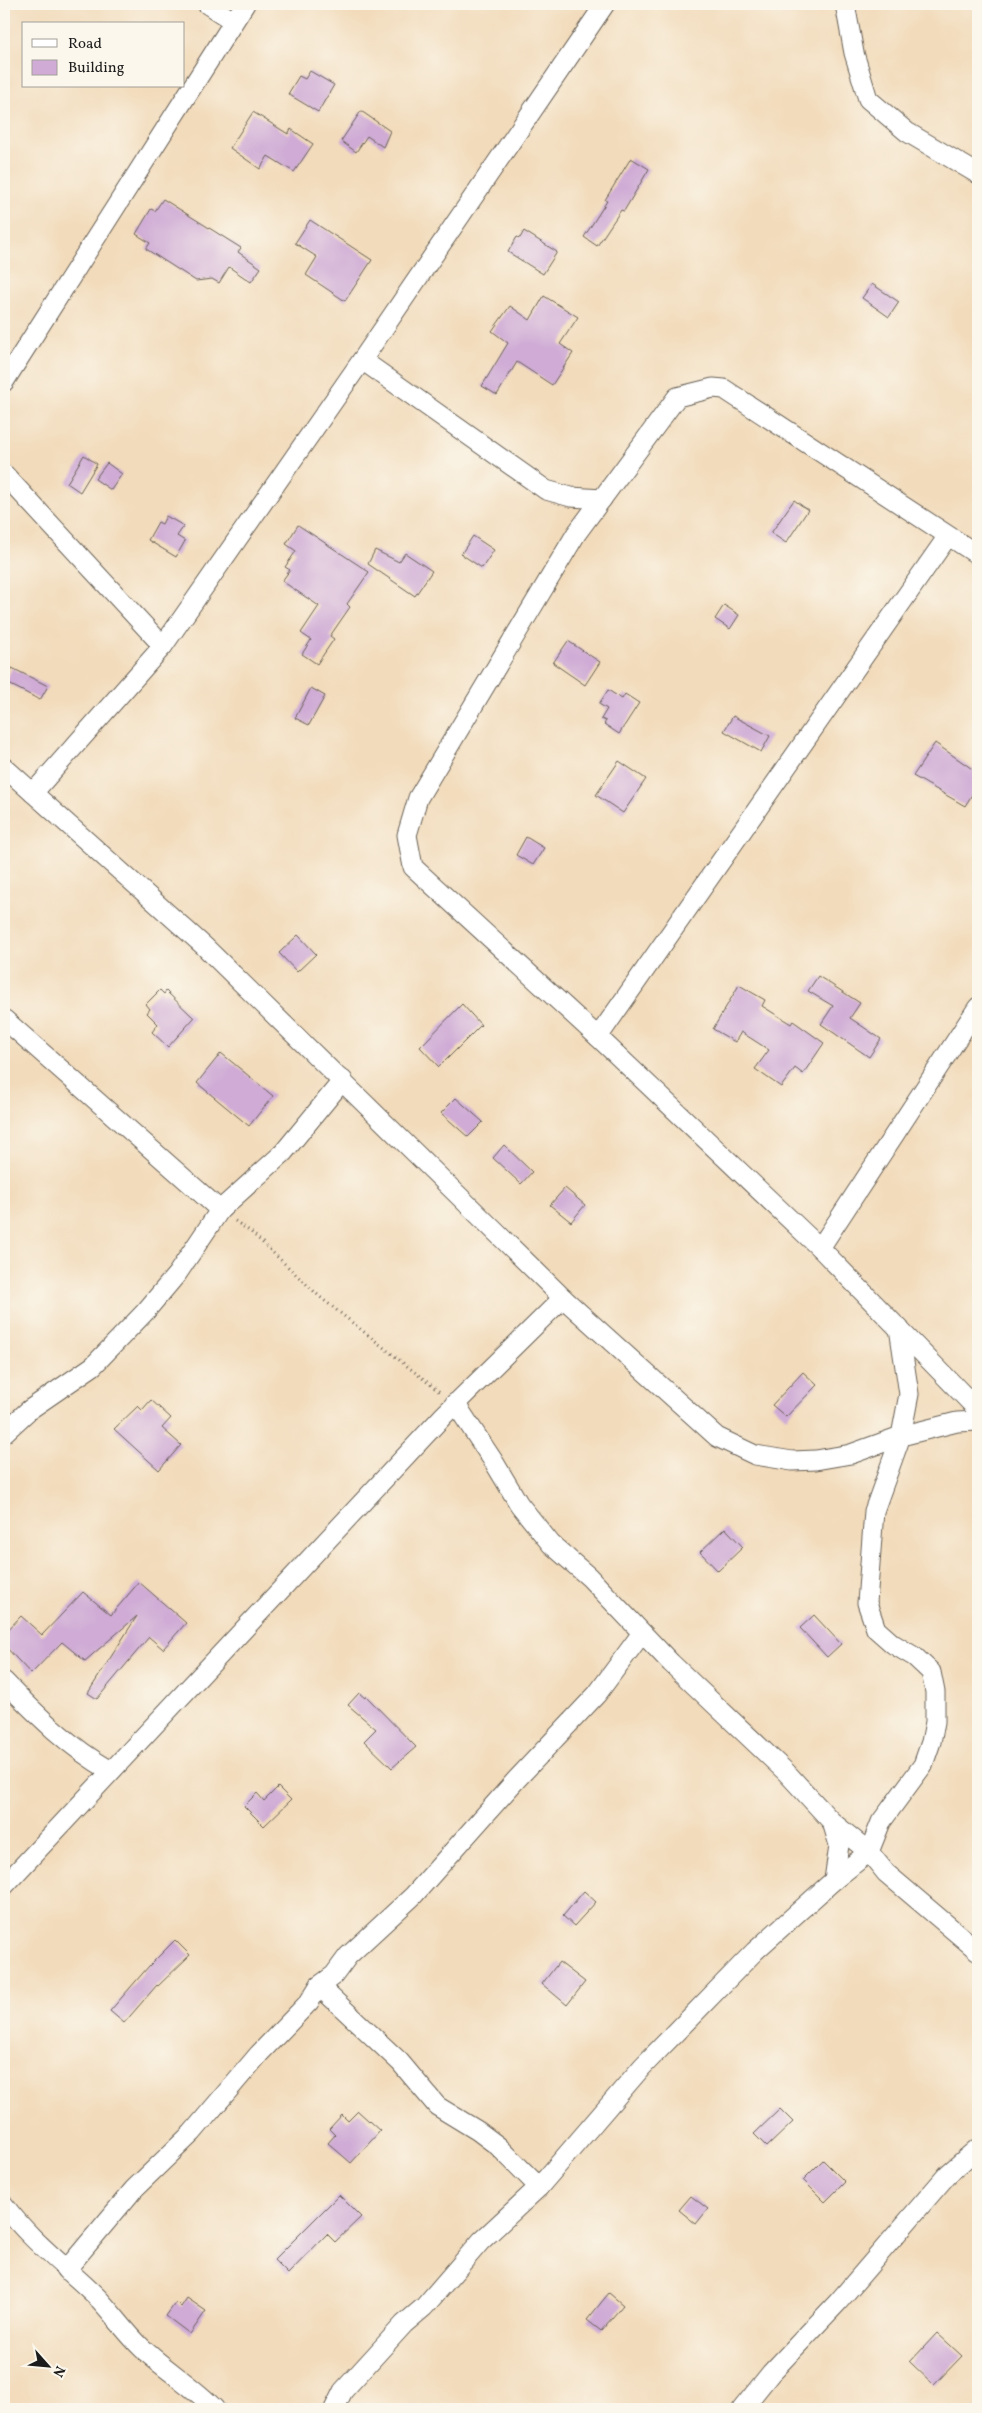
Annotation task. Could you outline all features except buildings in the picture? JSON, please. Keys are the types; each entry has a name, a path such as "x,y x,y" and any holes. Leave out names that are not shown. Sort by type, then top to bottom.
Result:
{"street":[{"path":"207,4 233,21"},
{"path":"4,382 245,4"},
{"path":"33,794 163,646 362,360 604,4"},
{"path":"845,4 854,53 868,99 907,132 978,174"},
{"path":"362,360 546,490 571,496 602,499"},
{"path":"978,555 724,389 713,388 678,398 576,534 418,798 407,835 413,867 598,1038 820,1248 978,1410"},
{"path":"4,474 163,646"},
{"path":"598,1038 948,536"},
{"path":"4,766 204,946 343,1080 563,1298 717,1437 755,1454 792,1461 816,1460 851,1454 901,1436 957,1422 978,1422"},
{"path":"820,1248 978,1007"},
{"path":"4,1019 220,1210"},
{"path":"4,1433 29,1410 100,1359 145,1312 177,1274 220,1210 283,1153 343,1080"},
{"path":"4,1886 455,1403 563,1298"},
{"path":"334,2409 343,2391 404,2324 424,2307 481,2240 539,2187 642,2067 755,1951 834,1880 869,1852 881,1822 923,1765 931,1742 935,1722 935,1692 931,1672 916,1657 893,1644 876,1629 866,1603 874,1511 901,1436 909,1394 898,1328"},
{"path":"455,1403 519,1504 551,1544 589,1578 642,1633 786,1772 832,1822 869,1852 886,1873 927,1910 978,1951"},
{"path":"66,2270 134,2189 192,2133 259,2054 309,2002 319,1986 334,1975 348,1956 367,1941 413,1896 516,1780 596,1694 642,1633"},
{"path":"4,1682 50,1728 85,1756 111,1771"},
{"path":"832,1822 839,1845 834,1880"},
{"path":"319,1986 393,2056 437,2106 478,2131 498,2146 539,2187"},
{"path":"742,2409 771,2373 838,2302 948,2174 978,2148"},
{"path":"4,2205 16,2222 117,2318 141,2347 202,2396 215,2409"}],"path":[{"path":"220,1210 251,1232 320,1297 455,1403"}]}
